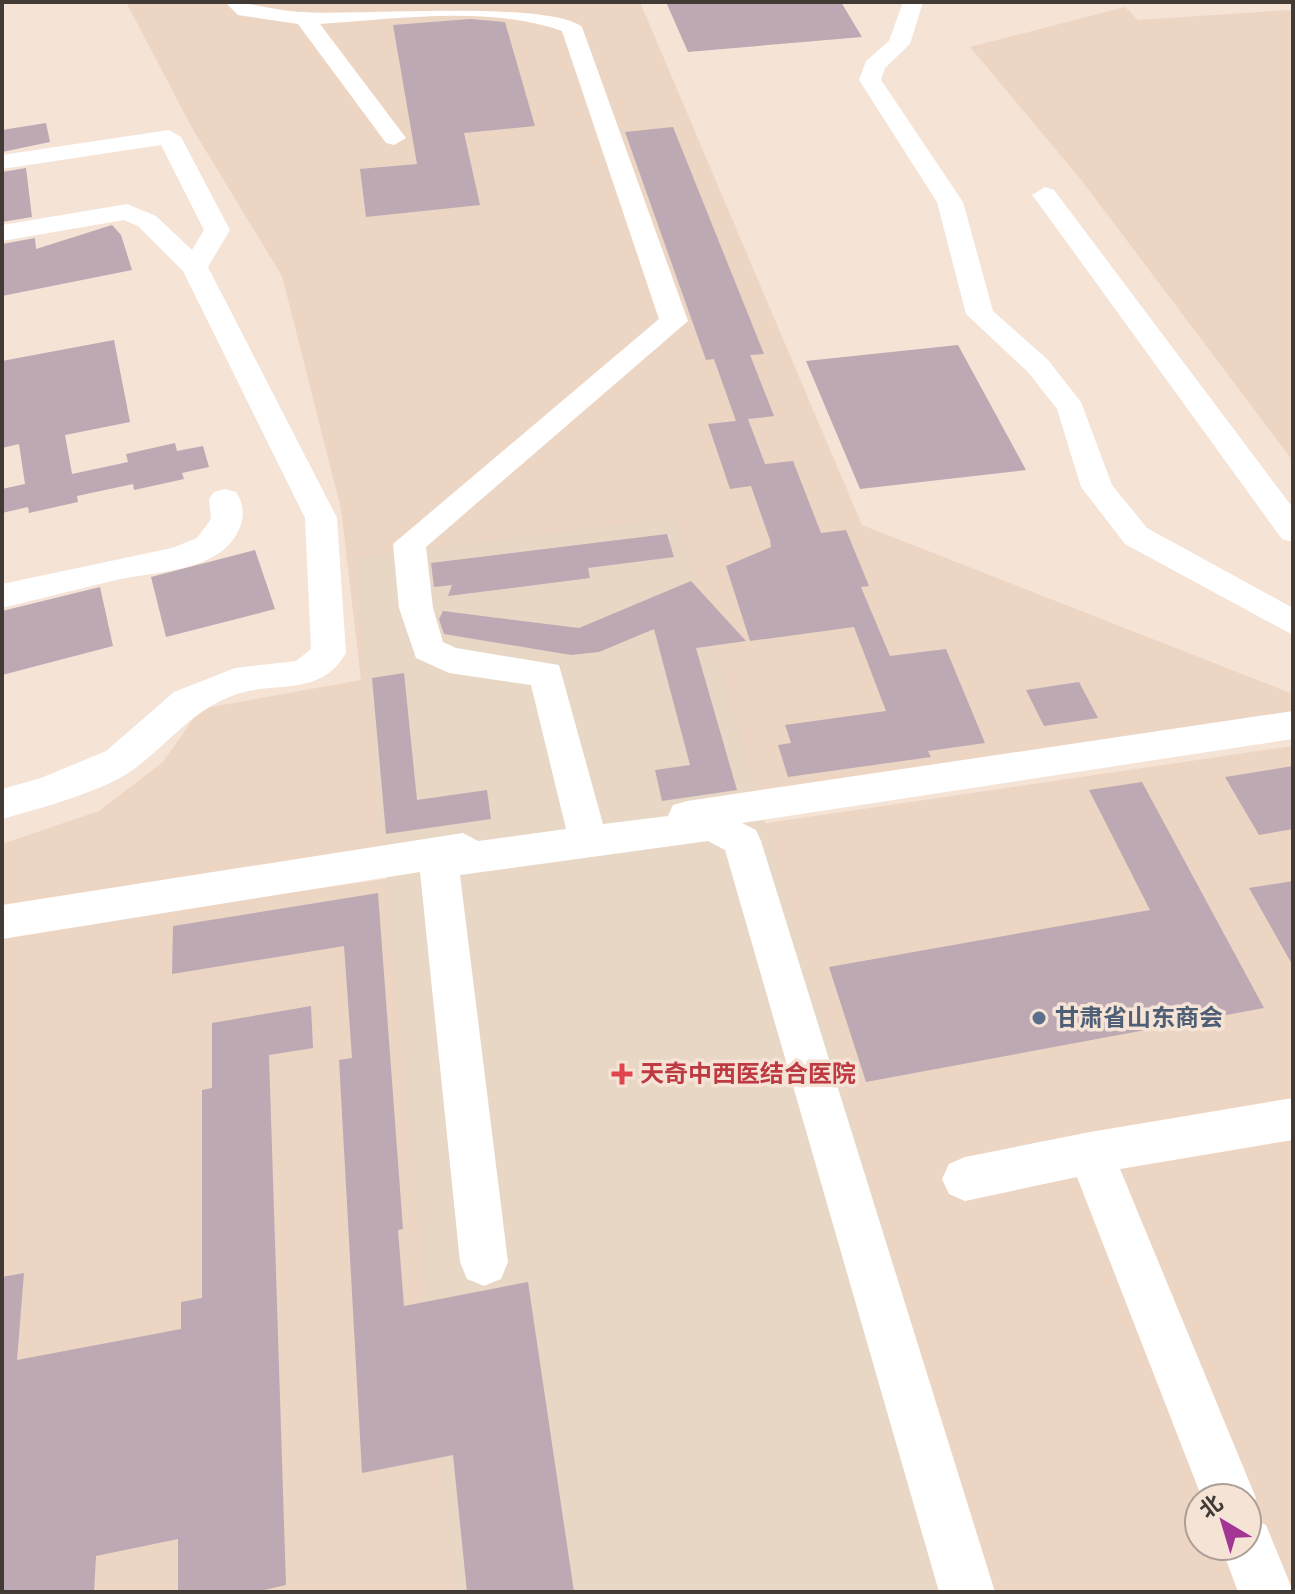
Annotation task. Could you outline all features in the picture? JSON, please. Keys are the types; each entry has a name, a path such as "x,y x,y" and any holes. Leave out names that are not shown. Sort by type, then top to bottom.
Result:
{"street":[{"path":"235,2 245,11 305,19 509,9 556,18 571,27 674,321 409,544 413,596 428,649 449,660 546,674 587,835"},
{"path":"913,2 899,44 874,66 870,80 950,202 980,314 1038,366 1071,408 1097,487 1136,536 1293,623"},
{"path":"305,19 394,138"},
{"path":"2,162 169,137 217,230 195,267"},
{"path":"1045,195 1293,531"},
{"path":"2,233 127,212 147,221 195,267 321,518 329,653 305,673 235,681 187,701 119,761 51,790 2,804"},
{"path":"2,596 190,555 216,539 226,526 229,512 225,499"},
{"path":"2,922 1293,725"},
{"path":"484,1262 439,862 587,835 713,825 742,841 967,1592"},
{"path":"965,1179 1090,1153 1293,1119"},
{"path":"1090,1153 1223,1482"},
{"path":"1254,1562 1266,1592"}],"shaded area":[{"path":"126,2 640,2 862,525 1293,694 1293,712 2,931 2,844 99,811 163,762 200,709 361,680 341,509 282,276 192,128"},
{"path":"1125,7 1138,20 1290,10 1293,13 1293,461 1082,181 970,47"},
{"name":"天奇中西医结合医院","path":"676,517 990,1592 454,1592 355,557"},
{"path":"1293,746 1293,1592 2,1592 2,935"}],"building":[{"path":"666,2 841,2 862,37 688,52"},
{"path":"470,19 505,22 535,126 464,133 480,205 366,217 360,169 417,164 393,25"},
{"path":"46,123 50,142 2,152 2,130"},
{"path":"673,127 764,354 750,355 774,416 748,419 765,464 793,461 821,533 846,530 869,586 861,587 890,656 946,649 985,743 928,751 931,757 788,777 778,745 791,743 785,725 886,711 854,627 750,641 726,566 771,547 770,540 751,486 730,489 708,424 736,421 714,359 706,360 625,132"},
{"path":"26,168 32,217 2,222 2,172"},
{"path":"112,225 121,235 132,270 2,296 2,244 35,238 36,249"},
{"path":"114,340 130,422 65,435 72,474 128,462 126,454 175,443 177,451 203,446 209,467 182,473 184,479 134,490 133,484 77,496 78,502 29,513 28,507 2,513 2,489 25,484 19,444 2,448 2,361"},
{"path":"958,345 1026,470 860,489 806,361"},
{"path":"667,534 674,557 588,568 590,578 448,596 452,585 434,587 431,563"},
{"path":"255,550 275,609 166,637 151,577"},
{"path":"691,581 746,641 696,648 737,790 662,801 655,770 690,765 654,629 599,652 571,655 444,634 439,619 443,611 579,628"},
{"path":"100,587 113,646 2,675 2,611"},
{"path":"404,673 417,800 487,790 491,819 386,834 372,678"},
{"path":"1079,682 1098,718 1044,726 1026,690"},
{"path":"1293,766 1293,829 1259,835 1225,777"},
{"path":"1142,782 1264,1008 866,1082 829,967 1150,910 1089,790"},
{"path":"1293,881 1293,966 1249,888"},
{"path":"378,893 403,1229 398,1230 404,1306 528,1282 574,1592 467,1592 453,1455 362,1473 339,1060 352,1058 344,946 172,974 173,926"},
{"path":"311,1006 313,1048 269,1055 286,1585 255,1592 178,1592 178,1539 96,1556 94,1592 2,1592 2,1277 24,1273 17,1360 181,1329 181,1302 202,1298 202,1090 212,1088 212,1023"}],"place":[{"name":"甘肃省山东商会","path":"1039,1018"},
{"name":"天奇中西医结合医院","path":"622,1074"}]}
